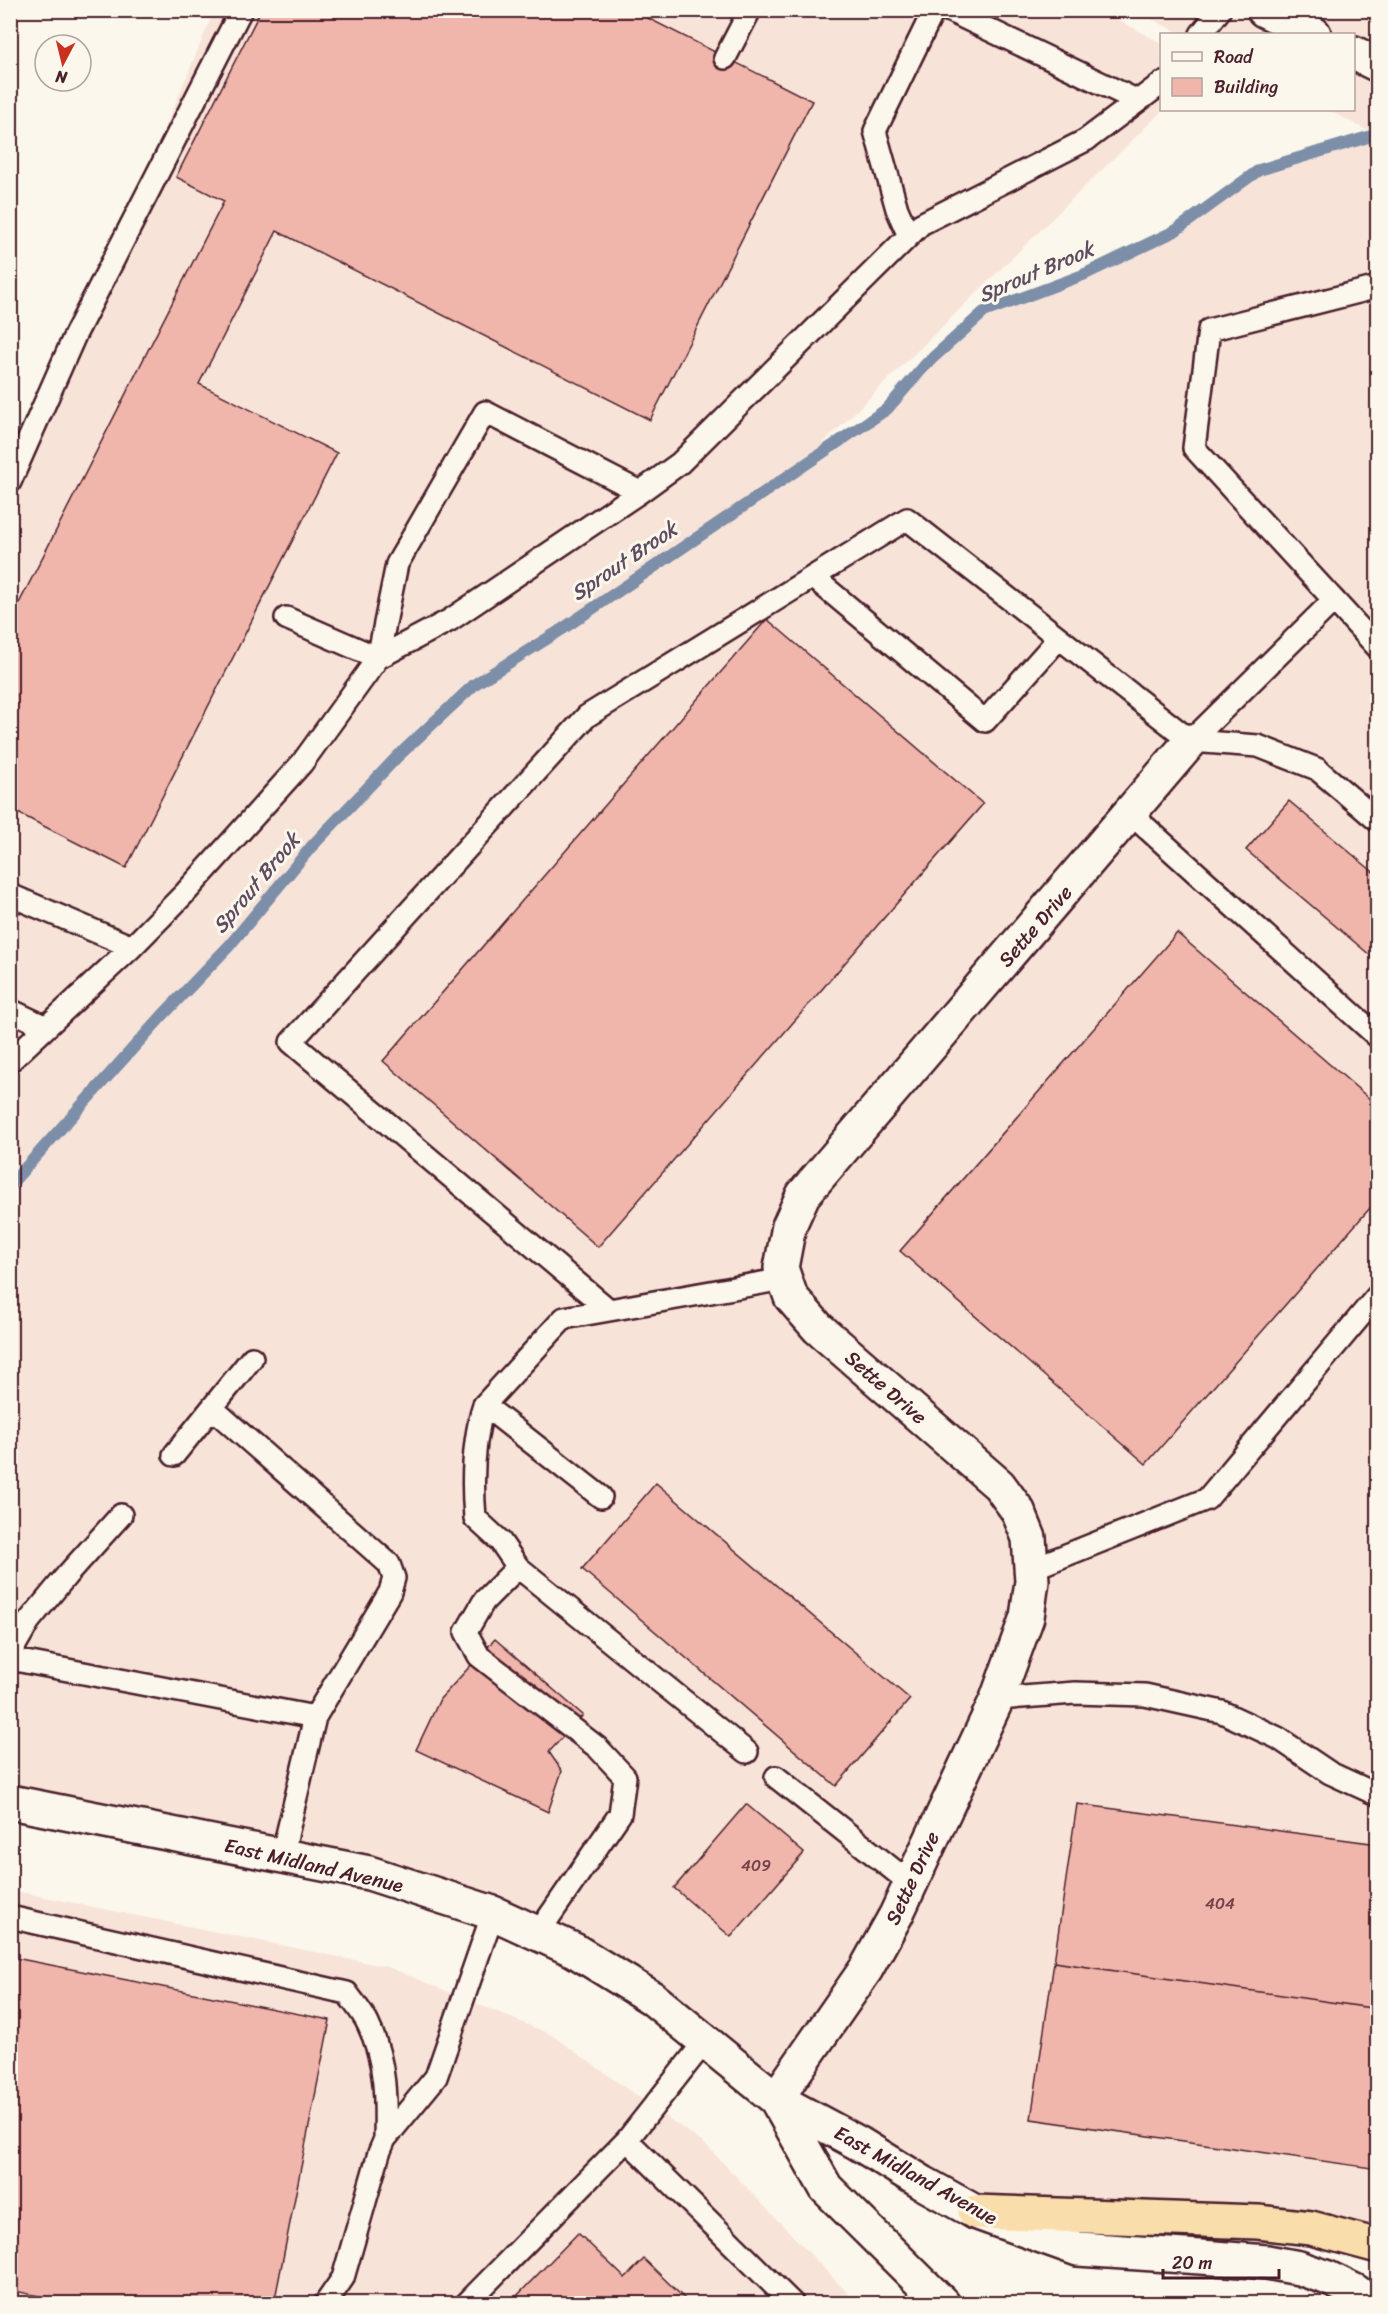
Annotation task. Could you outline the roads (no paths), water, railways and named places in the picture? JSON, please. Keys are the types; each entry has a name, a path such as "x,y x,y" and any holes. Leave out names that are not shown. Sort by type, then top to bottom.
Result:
{"highway":[{"path":"975,2212 1258,2222 1311,2228 1377,2246"}],"street":[{"path":"1264,10 1312,33"},
{"path":"1355,54 1377,65"},
{"name":"Sette Drive","path":"776,2099 866,1969 896,1915 997,1699 1027,1617 1032,1581 1029,1538 1018,1511 999,1485 818,1328 790,1297 781,1268 789,1226 803,1195 1131,814 1191,741"},
{"name":"East Midland Avenue","path":"10,1802 369,1874 493,1913 574,1950 652,1998 776,2099 858,2143 975,2212 1078,2249 1267,2262 1299,2268 1355,2290 1372,2304"},
{"name":"East Midland Avenue","path":"776,2099 826,2188 943,2304"}],"lane":[{"path":"10,482 75,335 240,10"},
{"path":"725,58 750,10"},
{"path":"909,236 897,209 875,131 934,10"},
{"path":"948,10 1138,101"},
{"path":"1202,33 1220,10"},
{"path":"378,658 450,620 680,463 921,224 1086,140 1160,84"},
{"path":"1377,287 1209,330 1194,448 1377,648"},
{"path":"10,1061 132,947 186,892 302,763 378,658 397,564 485,412 640,492"},
{"path":"609,1310 291,1042 587,716 907,519 1191,741 1258,746 1317,769 1377,821"},
{"path":"814,578 985,721 1059,638"},
{"path":"1191,741 1334,600"},
{"path":"286,618 378,658"},
{"path":"1131,814 1377,1037"},
{"path":"10,895 132,947"},
{"path":"10,1010 46,1027"},
{"path":"747,1752 518,1567 500,1541 475,1518 473,1489 480,1418 484,1405 564,1318 784,1279"},
{"path":"1031,1569 1207,1499 1377,1295"},
{"path":"174,1455 252,1358"},
{"path":"484,1405 600,1497"},
{"path":"212,1408 390,1564 394,1578 390,1592 315,1717 282,1856"},
{"path":"10,1654 29,1621 122,1515"},
{"path":"518,1567 484,1601 466,1632 479,1656 598,1748 625,1777 620,1814 538,1933"},
{"path":"10,1659 315,1717"},
{"path":"997,1699 1076,1693 1145,1695 1222,1712 1278,1738 1330,1773 1377,1795"},
{"path":"776,1776 910,1883"},
{"path":"325,2304 343,2278 385,2139 436,2077 493,1913"},
{"path":"10,1917 347,1993 368,2022 381,2058 386,2100 385,2139"},
{"path":"466,2304 627,2140 706,2040"},
{"path":"627,2140 793,2304"}],"waterway":[{"name":"Sprout Brook","path":"10,1185 162,1016 229,946 312,846 397,757 475,684 561,630 887,409 927,363 984,312 1083,275 1175,231 1259,170 1378,134"}]}
